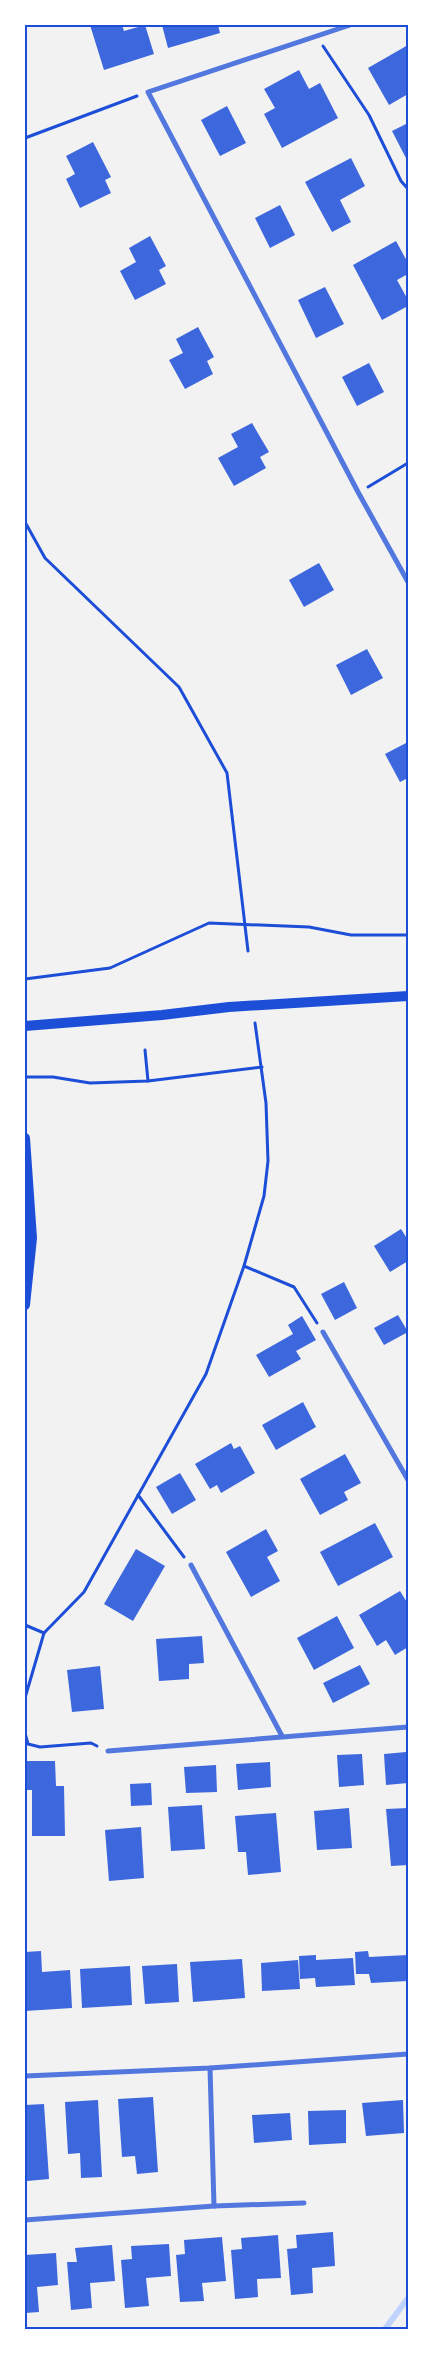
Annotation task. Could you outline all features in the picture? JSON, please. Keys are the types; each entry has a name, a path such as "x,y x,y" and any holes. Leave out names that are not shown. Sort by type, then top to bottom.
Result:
{"main road":[{"path":"25,1026 162,1015 276,1003 408,996"},
{"path":"25,1138 32,1238 25,1305"}],"street":[{"path":"350,25 148,92 358,492 408,582"},
{"path":"322,1332 408,1480"},
{"path":"191,1565 282,1736"},
{"path":"108,1751 408,1727"},
{"path":"25,2076 210,2068 408,2054"},
{"path":"210,2068 214,2206"},
{"path":"25,2220 214,2206 304,2202"}],"path":[{"path":"315,37 329,54 369,115 401,180 408,189"},
{"path":"25,138 148,92"},
{"path":"358,492 408,463"},
{"path":"25,522 45,558 179,687 227,773 248,951"},
{"path":"25,979 110,968 209,923 308,927 350,935 408,935"},
{"path":"25,1698 44,1633 84,1592 206,1374 244,1266 264,1196 268,1161 262,1067 255,1023"},
{"path":"145,1050 148,1081"},
{"path":"25,1077 53,1077 90,1083 148,1081 262,1067"},
{"path":"244,1266 294,1287 322,1332"},
{"path":"138,1495 191,1565"},
{"path":"25,1625 44,1633"},
{"path":"25,1733 28,1744 40,1747 91,1743 108,1751"}],"building":[{"path":"90,25 122,25 124,31 145,25 154,54 104,70"},
{"path":"162,25 218,25 220,33 168,48"},
{"path":"408,45 408,94 389,105 368,68"},
{"path":"299,70 309,89 320,83 338,118 282,148 264,114 275,108 264,89"},
{"path":"227,106 246,143 220,156 201,120"},
{"path":"408,123 408,162 392,131"},
{"path":"93,142 111,177 105,180 111,193 80,208 66,179 75,174 66,156"},
{"path":"351,158 365,186 340,200 351,222 332,232 305,182"},
{"path":"280,205 295,235 270,248 255,218"},
{"path":"150,236 166,266 159,270 166,284 135,300 120,271 136,262 129,248"},
{"path":"396,241 408,263 408,274 397,280 408,300 408,306 382,320 353,265"},
{"path":"325,287 344,324 316,338 298,300"},
{"path":"198,327 214,357 207,361 213,374 185,389 169,360 183,353 176,339"},
{"path":"369,363 384,392 357,406 342,377"},
{"path":"252,423 269,452 260,457 266,468 234,486 218,458 238,447 231,434"},
{"path":"319,563 334,590 304,607 289,580"},
{"path":"367,649 383,678 351,695 336,665"},
{"path":"408,742 408,778 400,782 385,754"},
{"path":"401,1229 408,1240 408,1261 390,1272 374,1246"},
{"path":"344,1282 357,1308 335,1320 321,1294"},
{"path":"398,1315 408,1332 384,1345 374,1328"},
{"path":"302,1316 316,1340 296,1351 301,1359 269,1377 256,1355 293,1334 288,1325"},
{"path":"303,1402 316,1427 276,1450 262,1425"},
{"path":"231,1443 234,1449 240,1446 255,1473 221,1493 217,1485 210,1489 195,1464"},
{"path":"345,1454 361,1483 344,1492 348,1500 320,1515 300,1479"},
{"path":"180,1473 196,1500 172,1514 156,1487"},
{"path":"375,1523 393,1557 338,1586 320,1552"},
{"path":"266,1529 278,1551 267,1557 280,1581 251,1597 226,1552"},
{"path":"136,1549 165,1566 133,1621 104,1604"},
{"path":"400,1591 408,1604 408,1647 395,1655 386,1640 377,1646 359,1615"},
{"path":"337,1616 354,1648 314,1670 297,1638"},
{"path":"202,1636 204,1663 189,1664 189,1679 159,1681 156,1639"},
{"path":"360,1665 370,1684 333,1703 323,1683"},
{"path":"100,1666 104,1709 72,1712 67,1670"},
{"path":"406,1752 408,1783 386,1785 384,1754"},
{"path":"362,1754 364,1785 339,1787 337,1755"},
{"path":"25,1761 55,1761 56,1786 64,1786 65,1836 32,1836 32,1790 25,1790"},
{"path":"270,1762 271,1787 238,1790 236,1764"},
{"path":"216,1765 217,1792 186,1793 184,1767"},
{"path":"151,1783 152,1805 131,1806 130,1784"},
{"path":"202,1805 205,1849 171,1851 168,1807"},
{"path":"349,1808 352,1848 317,1850 314,1811"},
{"path":"408,1808 408,1865 391,1866 386,1809"},
{"path":"276,1813 281,1872 248,1875 246,1852 238,1852 235,1816"},
{"path":"141,1827 144,1878 109,1881 105,1830"},
{"path":"41,1951 42,1972 70,1970 72,2008 25,2011 25,1952"},
{"path":"368,1951 369,1957 408,1955 408,1981 371,1983 369,1974 356,1974 355,1952"},
{"path":"316,1955 316,1960 353,1958 355,1985 316,1987 315,1978 300,1979 299,1956"},
{"path":"242,1959 245,1998 193,2002 190,1962"},
{"path":"298,1960 300,1989 262,1991 261,1963"},
{"path":"177,1964 179,2002 145,2004 142,1966"},
{"path":"130,1966 132,2005 82,2008 80,1969"},
{"path":"153,2097 158,2172 137,2174 135,2156 122,2157 118,2099"},
{"path":"98,2100 102,2177 81,2178 80,2153 68,2154 65,2102"},
{"path":"403,2100 404,2133 366,2136 362,2103"},
{"path":"44,2104 49,2179 27,2181 25,2105"},
{"path":"346,2110 346,2143 309,2145 308,2111"},
{"path":"290,2113 292,2140 254,2143 252,2115"},
{"path":"333,2232 335,2266 312,2268 313,2293 291,2295 287,2249 297,2248 296,2235"},
{"path":"278,2235 281,2278 257,2279 258,2297 235,2299 231,2250 242,2249 241,2238"},
{"path":"222,2237 226,2281 202,2283 204,2301 180,2302 176,2255 185,2254 184,2240"},
{"path":"169,2244 171,2276 146,2278 149,2306 125,2308 121,2260 132,2259 131,2246"},
{"path":"112,2245 115,2281 90,2283 92,2308 71,2310 67,2262 77,2262 75,2248"},
{"path":"56,2253 58,2285 37,2287 39,2312 25,2313 25,2255"}],"waterway":[{"path":"385,2329 408,2298"}]}
